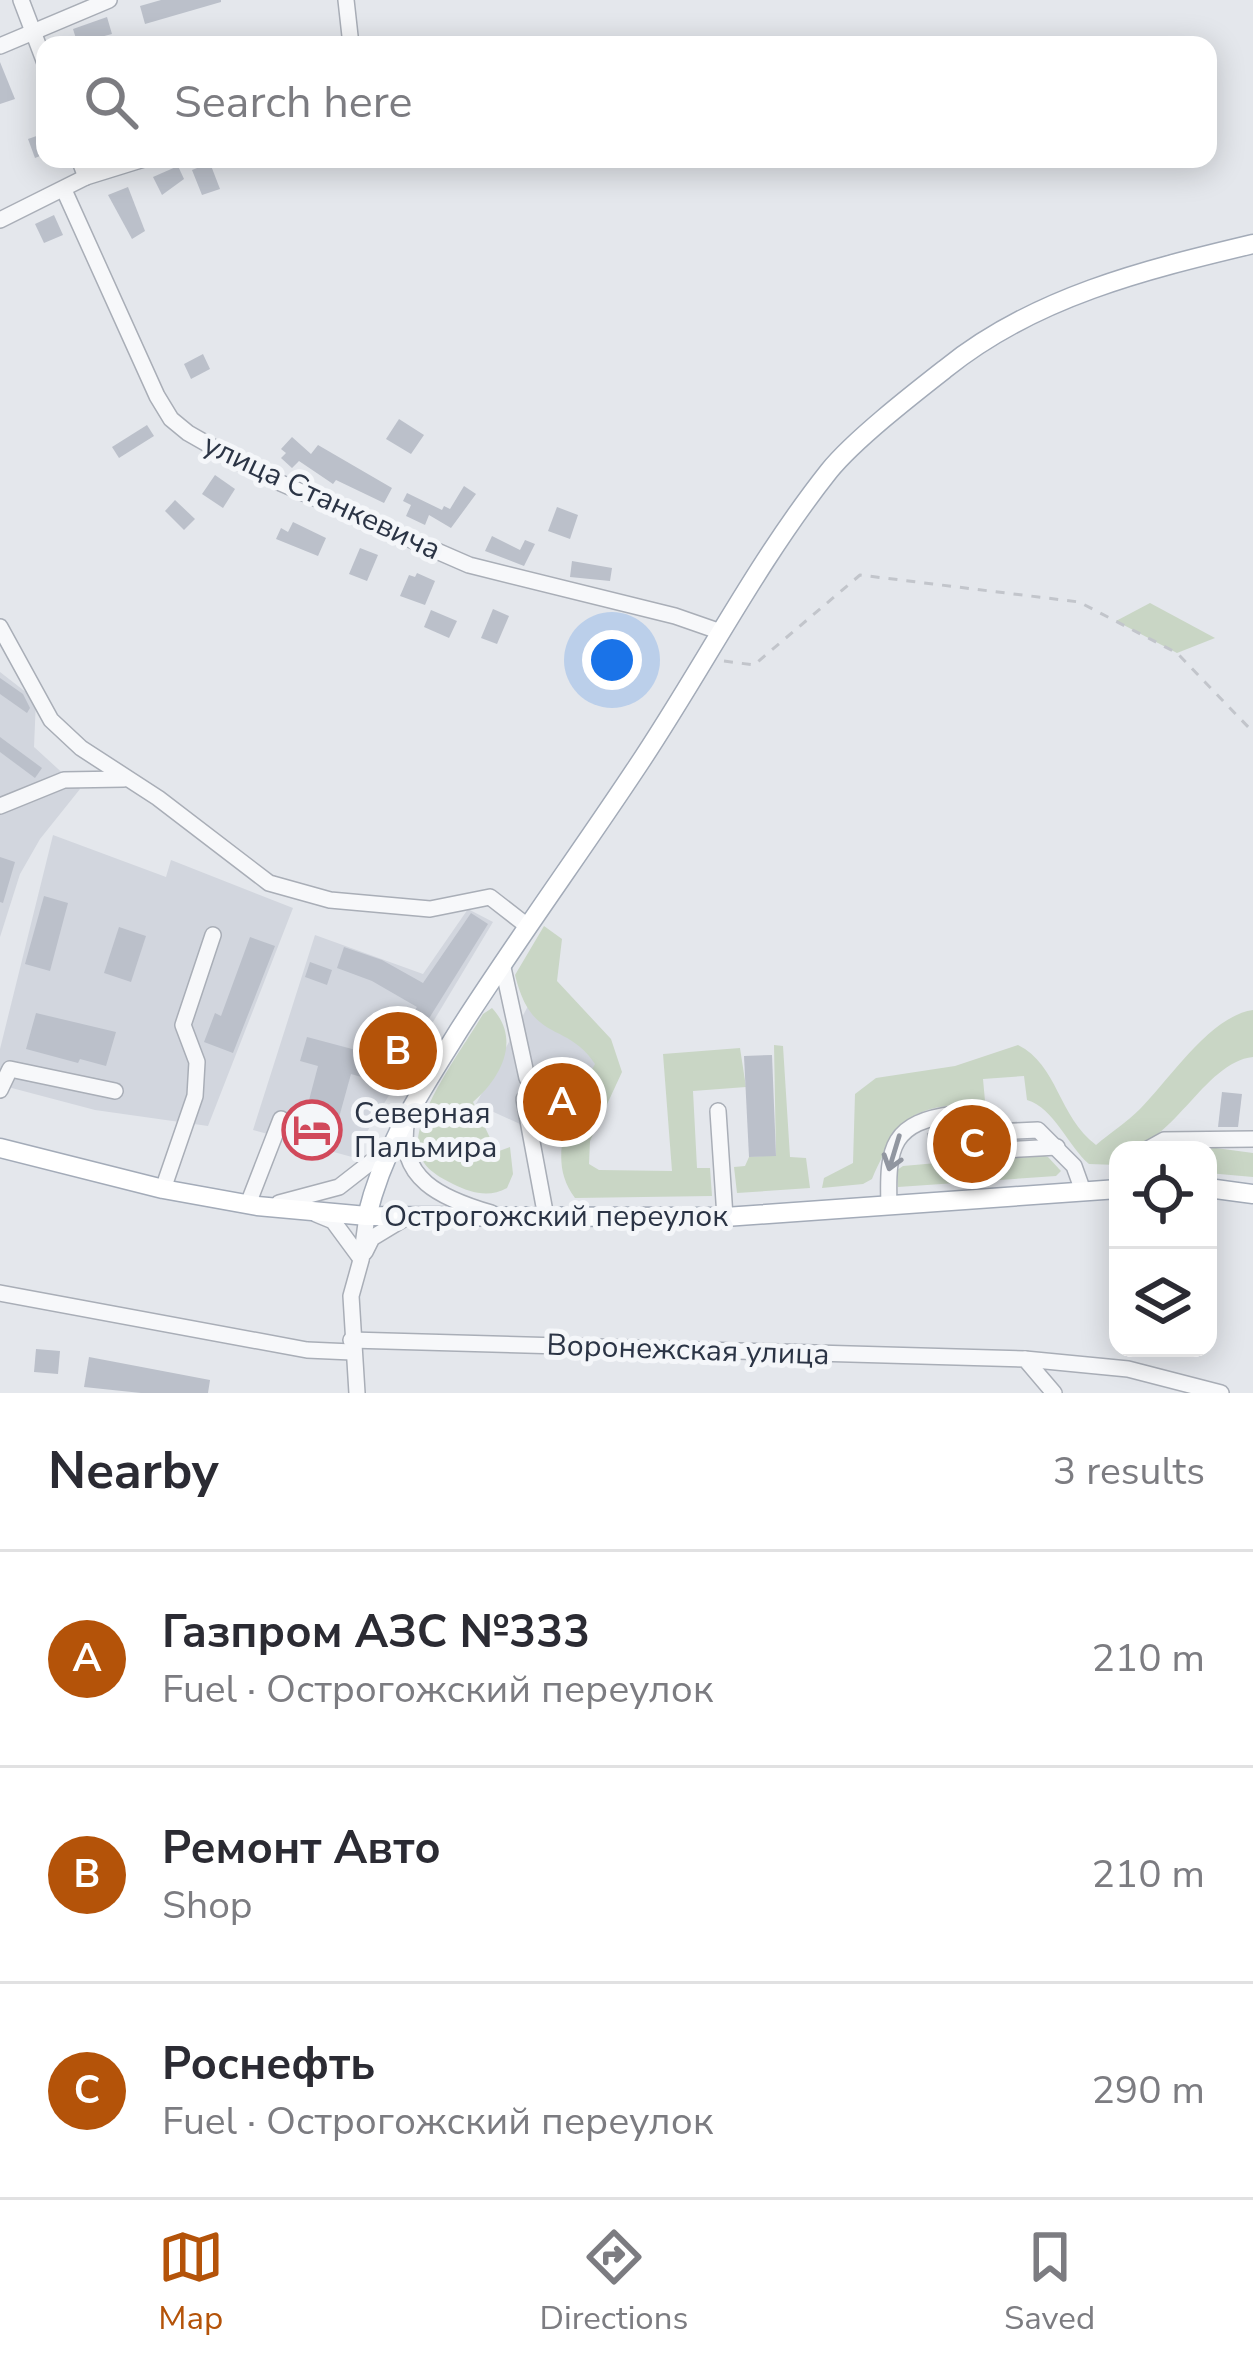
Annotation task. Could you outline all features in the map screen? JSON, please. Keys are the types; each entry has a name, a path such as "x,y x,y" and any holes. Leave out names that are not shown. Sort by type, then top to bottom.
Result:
{"main road":[{"path":"368,1216 378,1171 409,1111 526,925 639,765 832,467 947,366 1023,316 1113,279 1253,244"},
{"name":"Острогожский переулок","path":"0,1148 163,1189 253,1205 368,1216 725,1216 1109,1188"},
{"path":"1217,1189 1253,1194"}],"street":[{"path":"21,0 36,37"},
{"path":"0,46 109,0"},
{"path":"346,0 350,36"},
{"path":"82,168 86,177"},
{"path":"0,220 86,177 115,168"},
{"name":"улица Станкевича","path":"64,190 158,396 171,419 188,433 260,474 469,565 675,616 721,632"},
{"path":"0,627 51,720 81,748 269,883 330,900 430,909 490,897 526,925"},
{"path":"0,806 64,780 126,779"},
{"path":"163,1189 195,1096 196,1062 183,1025 213,935"},
{"path":"502,963 527,1078"},
{"path":"0,1090 10,1069 115,1091"},
{"path":"524,1100 546,1217"},
{"path":"409,1111 404,1131 406,1156 418,1180 449,1198 496,1214"},
{"path":"718,1111 725,1216"},
{"path":"889,1205 888,1164 901,1132 921,1118 955,1114 984,1151 1057,1147 1074,1166 1083,1191"},
{"path":"281,1119 253,1205 309,1198 339,1187 391,1146"},
{"path":"1162,1141 1253,1139"},
{"path":"308,1210 333,1221 361,1260"},
{"path":"361,1260 372,1238 412,1215"},
{"path":"357,1393 351,1296 368,1216"},
{"name":"Воронежская улица","path":"0,1292 307,1350 351,1346 1025,1359 1128,1369 1221,1393"},
{"path":"1025,1359 1054,1393"}],"path":[{"path":"707,655 731,664 754,665 860,575 1079,602 1178,653 1253,733"}],"shaded area":[{"path":"0,672 36,700 34,747 80,789 40,839 20,874 0,937"},
{"path":"53,835 166,877 171,860 293,908 208,1126 95,1110 8,1087 0,1080 0,1049"},
{"path":"468,909 493,922 352,1157 253,1130 315,935 423,974"},
{"path":"528,1006 609,1062 573,1148 476,1104"}],"green space":[{"path":"1150,603 1215,638 1177,653 1116,621"},
{"path":"544,926 562,939 557,981 611,1039 622,1072 590,1141 589,1164 599,1170 672,1171 663,1054 740,1048 746,1087 693,1091 697,1168 710,1168 712,1196 575,1198 566,1182 562,1148 571,1113 595,1064 573,1041 540,1022 522,997 515,975"},
{"path":"492,1008 501,1020 506,1046 499,1071 473,1102 491,1140 478,1146 483,1157 510,1147 513,1174 507,1188 487,1194 466,1190 434,1173 424,1163 418,1143 434,1095 483,1014"},
{"path":"1253,1010 1253,1057 1218,1074 1155,1136 1146,1141 1109,1141 1109,1165 1089,1164 1053,1119 1027,1100 1024,1076 983,1079 985,1101 925,1111 902,1125 872,1179 822,1188 824,1178 853,1163 855,1094 876,1078 955,1066 1018,1045 1042,1065 1073,1120 1096,1145 1140,1109 1206,1036"},
{"path":"774,1045 783,1046 790,1157 806,1158 810,1188 737,1193 734,1167 745,1166 749,1157 776,1155"},
{"path":"1217,1148 1253,1153 1253,1177 1217,1174"},
{"path":"1038,1154 1061,1171 1056,1176 898,1187 897,1170 903,1166"}],"building":[{"path":"161,0 221,2 145,24 140,6"},
{"path":"107,17 112,34 75,36 73,29"},
{"path":"0,62 15,99 0,104"},
{"path":"36,136 35,158 28,139"},
{"path":"179,168 184,179 162,195 153,177"},
{"path":"212,168 220,189 202,195 192,170"},
{"path":"128,187 145,231 132,239 108,195"},
{"path":"54,215 63,235 44,243 35,224"},
{"path":"203,354 210,369 191,379 184,364"},
{"path":"399,419 424,435 411,454 386,439"},
{"path":"147,425 154,436 119,458 112,447"},
{"path":"292,437 311,454 318,445 392,488 384,503 336,480 333,484 299,461 292,468 281,458 286,453 281,449"},
{"path":"215,475 235,489 223,508 202,494"},
{"path":"464,486 476,494 451,528 429,515 425,525 406,516 411,505 403,501 407,493 442,510 444,506 450,509"},
{"path":"175,500 195,519 184,530 165,511"},
{"path":"557,507 578,515 570,539 548,531"},
{"path":"293,522 326,538 318,556 276,539 281,528 288,532"},
{"path":"492,536 520,550 525,540 535,544 524,566 485,551"},
{"path":"360,548 378,555 367,581 349,574"},
{"path":"572,561 612,568 610,581 570,577"},
{"path":"417,573 435,581 425,605 400,596 409,575"},
{"path":"493,609 509,616 497,644 481,638"},
{"path":"431,610 457,621 449,638 424,627"},
{"path":"0,678 23,694 30,708 27,713 0,694"},
{"path":"0,737 42,768 35,778 0,752"},
{"path":"0,857 15,862 3,903 0,902"},
{"path":"44,896 68,903 50,971 25,964"},
{"path":"471,913 488,924 428,1020 417,1007 372,981 337,968 344,947 382,960 423,983"},
{"path":"119,927 146,936 131,982 104,973"},
{"path":"250,937 275,946 233,1053 204,1042 215,1013 221,1016"},
{"path":"310,962 332,970 327,985 305,977"},
{"path":"36,1013 116,1032 106,1066 26,1049"},
{"path":"307,1037 386,1058 379,1082 351,1074 335,1132 303,1123 318,1066 300,1061"},
{"path":"772,1055 776,1156 749,1157 744,1056"},
{"path":"569,1057 591,1067 564,1123 543,1113 545,1108 537,1105 531,1089 538,1083 554,1090"},
{"path":"1222,1092 1242,1094 1238,1127 1218,1127"},
{"path":"950,1127 956,1148 928,1150 927,1133"},
{"path":"36,1349 60,1351 58,1374 34,1372"},
{"path":"89,1357 210,1380 208,1393 84,1387"}],"place":[{"name":"Ремонт Авто","path":"398,1051"},
{"name":"Газпром АЗС №333","path":"562,1102"},
{"name":"Северная Пальмира","path":"312,1130"},
{"name":"Роснефть","path":"972,1144"}]}
